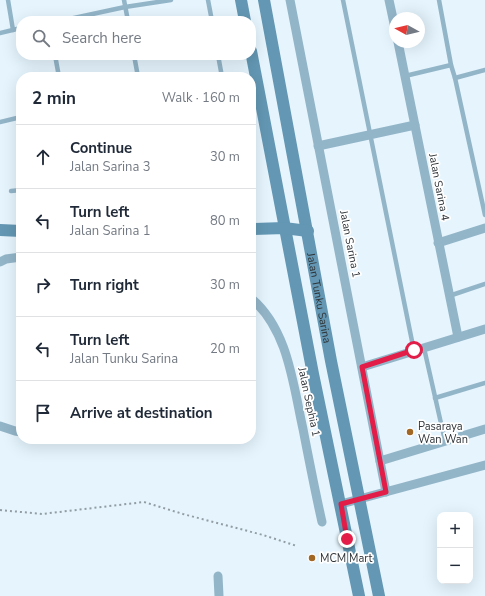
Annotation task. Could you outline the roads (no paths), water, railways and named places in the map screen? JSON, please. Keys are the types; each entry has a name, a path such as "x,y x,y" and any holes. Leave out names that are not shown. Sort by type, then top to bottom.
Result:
{"street":[{"path":"241,0 244,16"},
{"name":"Jalan Tunku Sarina","path":"264,0 308,231 330,361 379,596"},
{"name":"Jalan Sarina 1","path":"290,0 386,492"},
{"path":"389,0 392,12"},
{"name":"Jalan Sarina 4","path":"399,48 458,337"},
{"name":"Jalan Tunku Sarina","path":"253,60 255,72"},
{"name":"Jalan Tunku Sarina","path":"256,78 313,374 360,596"},
{"path":"318,146 414,125"},
{"path":"256,229 284,228 308,231"},
{"path":"438,243 485,228"},
{"path":"0,230 16,231"},
{"path":"0,262 6,259 16,258"},
{"name":"Jalan Sephia 1","path":"256,302 275,327 289,365 322,522"},
{"path":"362,367 485,329"},
{"path":"0,426 16,432"},
{"path":"380,461 485,429"},
{"path":"341,504 485,465"},
{"path":"218,576 219,596"}],"lane":[{"path":"8,0 13,30"},
{"path":"124,0 127,16"},
{"path":"85,16 171,0"},
{"path":"208,0 211,16"},
{"path":"343,0 414,350"},
{"path":"439,0 451,65 485,215"},
{"path":"0,33 16,29"},
{"path":"56,60 58,72"},
{"path":"135,60 137,72"},
{"path":"219,60 221,72"},
{"path":"405,76 451,65"},
{"path":"455,78 485,70"},
{"path":"0,122 16,118"},
{"path":"11,191 16,190"},
{"path":"449,296 485,284"},
{"path":"424,348 445,441"},
{"path":"435,398 485,383"}],"place":[{"name":"Pasaraya Wan Wan","path":"410,432"},
{"name":"MCM Mart","path":"312,558"}]}
